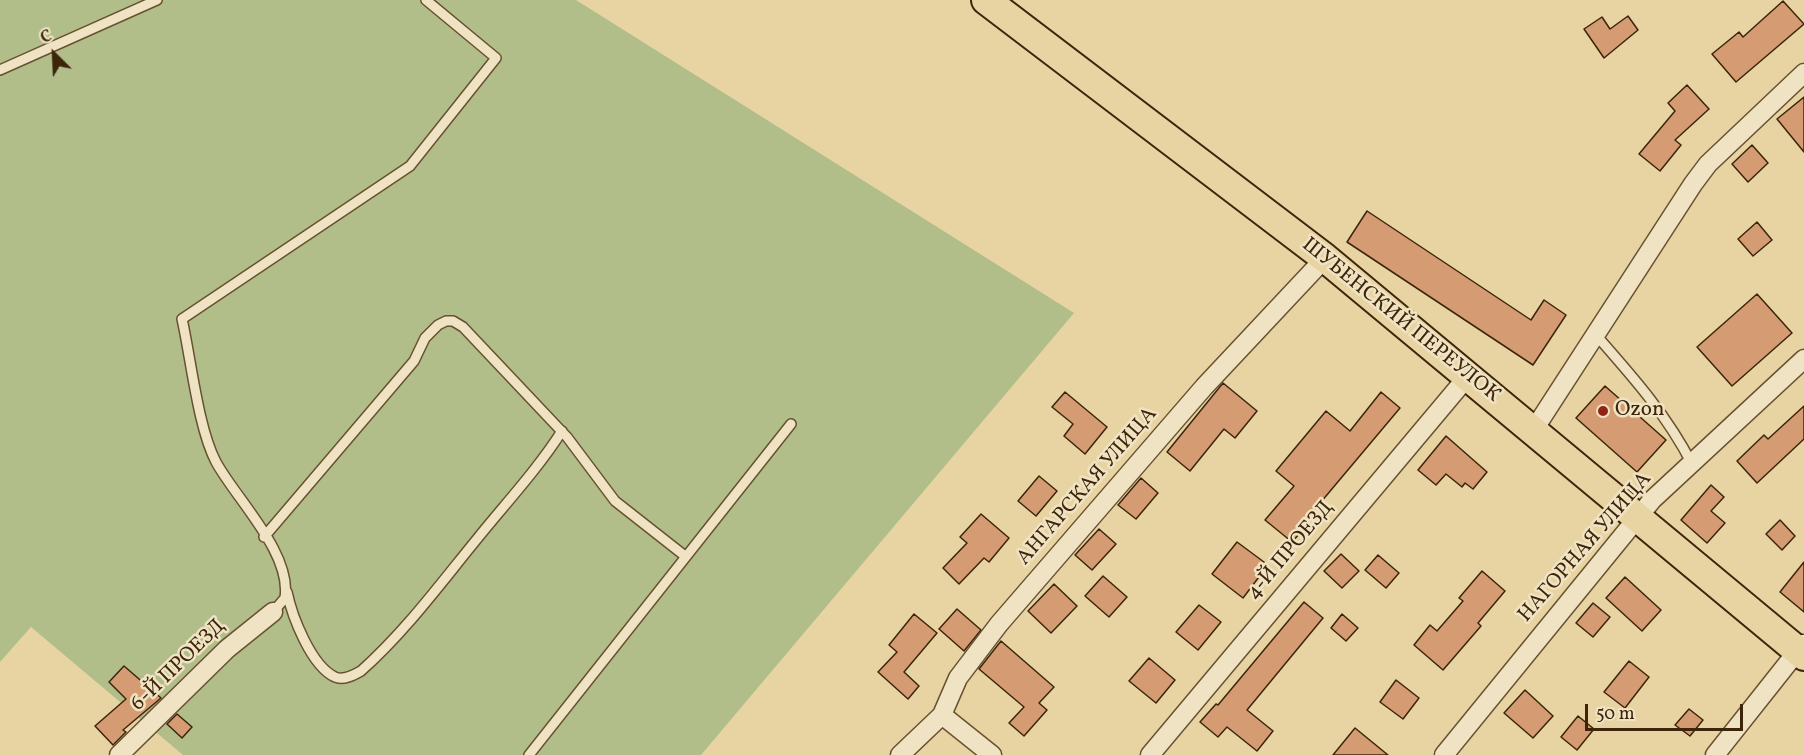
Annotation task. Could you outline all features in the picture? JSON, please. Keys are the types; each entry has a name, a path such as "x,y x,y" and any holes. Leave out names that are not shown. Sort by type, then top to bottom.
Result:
{"main road":[{"name":"ШУБЕНСКИЙ ПЕРЕУЛОК","path":"986,0 1325,258 1637,517 1802,650"}],"street":[{"path":"1533,431 1708,164 1804,72"},
{"name":"АНГАРСКАЯ УЛИЦА","path":"900,755 942,715 958,678 999,624 1204,387 1325,258"},
{"name":"НАГОРНАЯ УЛИЦА","path":"1444,755 1637,517 1804,359"},
{"name":"4-Й ПРОЕЗД","path":"1150,755 1468,376"},
{"name":"6-Й ПРОЕЗД","path":"119,755 227,649 273,612"},
{"path":"1715,755 1802,650"},
{"path":"942,715 992,755"}],"lane":[{"path":"0,70 157,0"},
{"path":"426,0 496,58 410,166 182,319 213,456 281,568 299,629 327,671 341,678 362,671 454,570 478,537 522,488 562,431"},
{"path":"264,537 414,361 425,338 446,321 453,321 470,334 562,431 615,501 686,556"},
{"path":"1596,335 1664,415 1692,464"},
{"path":"529,755 791,424"},
{"path":"273,612 282,604 286,590"}],"green space":[{"path":"0,0 576,0 1074,313 701,755 183,755 31,627 0,662"}],"building":[{"path":"1783,1 1804,24 1736,82 1712,54 1739,32 1743,37"},
{"path":"1628,16 1638,30 1604,58 1584,29 1602,17 1610,29"},
{"path":"1687,85 1709,109 1675,140 1681,145 1660,171 1639,154 1675,111 1668,103"},
{"path":"1804,97 1804,152 1777,119"},
{"path":"1752,145 1768,163 1748,182 1732,164"},
{"path":"1367,211 1531,320 1544,300 1566,315 1533,365 1347,242"},
{"path":"1757,222 1772,240 1753,256 1738,239"},
{"path":"1757,294 1792,333 1732,386 1697,347"},
{"path":"1223,383 1257,411 1235,438 1224,429 1190,471 1167,452"},
{"path":"1605,386 1666,440 1637,472 1576,418"},
{"path":"1065,392 1107,427 1085,454 1064,436 1073,424 1052,407"},
{"path":"1381,392 1400,408 1305,521 1308,524 1292,542 1265,520 1294,486 1276,471 1326,411 1350,431"},
{"path":"1804,406 1804,439 1757,483 1737,461 1764,435 1768,439"},
{"path":"1446,436 1487,472 1473,489 1465,483 1462,487 1446,474 1436,485 1418,470"},
{"path":"1039,476 1057,491 1036,516 1018,501"},
{"path":"1141,478 1158,493 1136,519 1118,505"},
{"path":"1711,485 1724,497 1711,511 1725,523 1707,543 1681,520"},
{"path":"981,514 1009,538 989,562 984,558 959,584 943,568 967,543 960,537"},
{"path":"1780,520 1795,536 1782,550 1766,534"},
{"path":"1099,529 1116,544 1092,570 1075,555"},
{"path":"1237,542 1268,565 1243,598 1212,574"},
{"path":"1341,554 1359,571 1342,588 1324,571"},
{"path":"1378,555 1399,573 1386,588 1365,570"},
{"path":"1804,562 1804,612 1780,592"},
{"path":"1482,571 1505,591 1478,623 1481,626 1443,670 1414,645 1430,625 1437,631 1463,601 1459,598"},
{"path":"1103,576 1127,597 1109,617 1085,596"},
{"path":"1625,577 1661,610 1642,631 1606,598"},
{"path":"1054,584 1077,606 1051,633 1028,611"},
{"path":"1304,602 1323,618 1247,710 1273,731 1257,751 1227,727 1218,737 1200,722 1216,704 1218,705"},
{"path":"1593,603 1610,617 1593,637 1576,623"},
{"path":"1199,605 1221,622 1198,650 1176,632"},
{"path":"957,609 981,630 964,651 939,629"},
{"path":"914,614 937,633 904,672 919,686 908,699 878,672 897,652 889,645"},
{"path":"1342,614 1358,628 1346,641 1331,628"},
{"path":"1001,641 1054,687 1039,703 1047,710 1024,736 1009,723 1024,707 979,669"},
{"path":"1149,658 1175,680 1156,703 1129,681"},
{"path":"1629,661 1649,677 1625,708 1604,692"},
{"path":"124,666 161,698 123,730 126,732 113,745 95,726 126,699 109,682"},
{"path":"1396,680 1419,698 1403,719 1380,702"},
{"path":"1525,690 1553,716 1533,738 1504,713"},
{"path":"1689,709 1703,720 1690,736 1675,725"},
{"path":"177,714 192,727 182,738 167,724"},
{"path":"1578,716 1594,729 1577,750 1561,737"},
{"path":"1355,728 1388,755 1333,755"}],"place":[{"name":"Ozon","path":"1603,411"}]}
